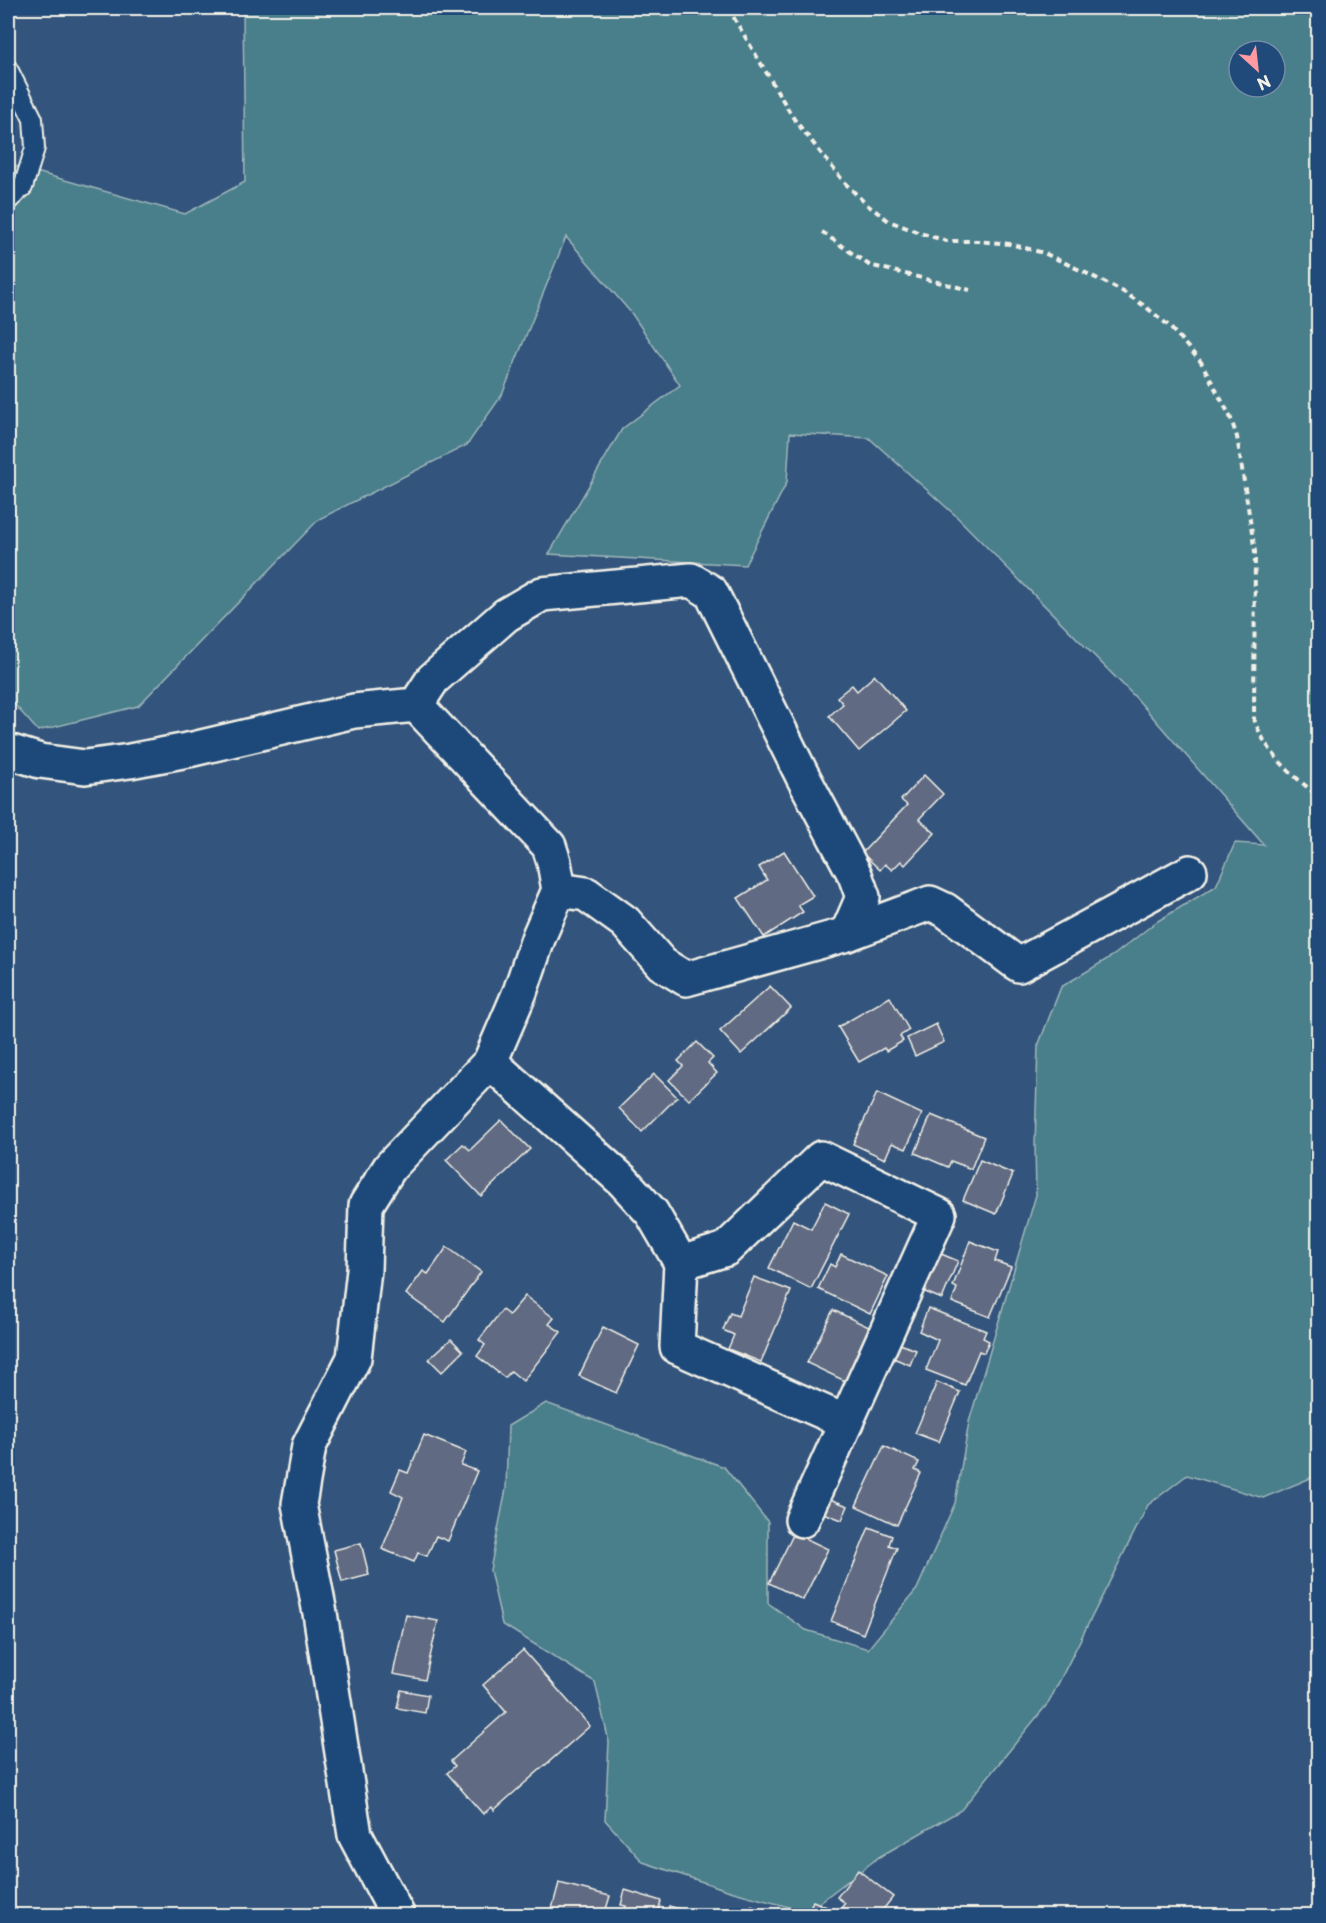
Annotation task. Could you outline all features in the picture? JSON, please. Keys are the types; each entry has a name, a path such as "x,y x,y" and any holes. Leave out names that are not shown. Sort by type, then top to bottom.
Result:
{"street":[{"path":"416,705 433,679 506,615 542,594 691,580 711,592 855,876 863,897 847,934"},
{"path":"8,751 40,761 85,767 193,749 354,711 416,705"},
{"path":"398,1916 355,1835 320,1613 299,1504 309,1446 354,1358 364,1270 366,1205 390,1167 490,1062 559,890 549,846 416,705"},
{"path":"559,890 586,894 625,922 662,964 686,979 847,934 930,903 945,910 1020,965 1190,872"},
{"path":"490,1062 623,1181 652,1213 681,1263 677,1347 846,1422"},
{"path":"681,1263 726,1249 821,1158 939,1215 802,1520"}],"lane":[{"path":"8,69 33,119 35,148 23,187 8,201"}],"path":[{"path":"728,8 777,94 794,119 844,182 866,204 889,221 947,241 1010,244 1044,253 1122,291 1146,307 1181,339 1201,362 1230,416 1237,437 1255,552 1254,720 1272,754 1318,796"},
{"path":"822,232 869,265 970,290"}],"green space":[{"path":"243,8 1318,8 1318,1475 1263,1498 1187,1475 1148,1505 1049,1702 961,1810 879,1857 807,1912 730,1891 643,1862 605,1820 609,1742 595,1682 502,1624 490,1570 506,1489 508,1426 546,1403 724,1467 768,1522 768,1603 806,1630 868,1649 917,1589 955,1503 969,1422 1036,1195 1038,1046 1061,987 1114,955 1156,922 1216,886 1235,843 1264,845 1137,699 955,515 869,438 790,433 787,482 745,565 549,554 622,429 680,385 632,314 566,237 502,395 467,445 319,519 138,706 38,731 8,697 8,164 185,214 245,182"}],"building":[{"path":"875,675 906,711 859,751 829,716 843,704 837,697 852,685 857,691"},
{"path":"924,775 943,794 919,819 935,833 905,865 901,861 892,870 885,864 880,870 862,853 907,805 901,800"},
{"path":"784,851 813,896 798,905 803,912 764,937 738,898 767,880 759,867"},
{"path":"770,986 791,1008 741,1054 720,1031"},
{"path":"890,997 909,1030 900,1036 903,1041 886,1051 884,1048 859,1062 838,1027"},
{"path":"936,1024 944,1042 915,1056 907,1038"},
{"path":"697,1042 713,1058 708,1063 717,1073 689,1100 669,1080 683,1066 678,1061"},
{"path":"654,1074 677,1097 642,1132 619,1108"},
{"path":"877,1093 922,1114 906,1149 892,1143 885,1159 853,1144"},
{"path":"931,1115 984,1137 971,1169 951,1161 948,1167 915,1153"},
{"path":"501,1120 530,1149 481,1196 446,1160 463,1144 470,1150"},
{"path":"980,1160 1013,1174 996,1214 963,1200"},
{"path":"825,1202 849,1214 811,1289 769,1268 793,1220 811,1229"},
{"path":"970,1241 998,1252 995,1261 1011,1267 990,1317 952,1302 957,1288 953,1286"},
{"path":"447,1247 481,1272 445,1322 406,1294 423,1271 428,1274"},
{"path":"934,1251 958,1261 942,1299 918,1289"},
{"path":"841,1254 888,1276 870,1314 818,1289 830,1264 835,1267"},
{"path":"754,1277 791,1291 761,1362 728,1349 734,1335 723,1330 730,1313 738,1316"},
{"path":"525,1296 554,1318 549,1324 561,1332 523,1381 511,1371 505,1378 477,1356 485,1345 479,1340 502,1310 509,1315"},
{"path":"928,1308 986,1331 983,1338 989,1341 984,1353 979,1351 965,1385 926,1370 938,1340 919,1331"},
{"path":"833,1310 871,1328 845,1381 807,1363"},
{"path":"603,1327 639,1345 616,1393 579,1376"},
{"path":"451,1339 463,1351 442,1372 429,1359"},
{"path":"892,1341 916,1350 910,1365 886,1355"},
{"path":"937,1382 960,1392 939,1442 915,1433"},
{"path":"424,1435 466,1452 461,1465 477,1471 448,1541 436,1536 427,1556 418,1553 414,1562 382,1549 403,1497 391,1491 400,1470 408,1473"},
{"path":"884,1446 919,1462 915,1470 921,1473 897,1525 856,1506"},
{"path":"827,1498 848,1506 842,1520 821,1512"},
{"path":"869,1527 892,1536 889,1545 897,1548 863,1634 831,1621"},
{"path":"794,1533 828,1549 803,1600 769,1583"},
{"path":"361,1543 369,1575 342,1582 334,1550"},
{"path":"406,1615 438,1621 425,1680 393,1674"},
{"path":"523,1650 590,1726 494,1810 492,1807 483,1814 447,1773 455,1766 451,1761 506,1712 483,1685"},
{"path":"401,1690 428,1695 425,1713 397,1708"},
{"path":"858,1870 893,1897 878,1916 844,1916 839,1911 845,1903 837,1897"},
{"path":"559,1883 610,1896 604,1916 550,1916"},
{"path":"625,1890 661,1901 657,1916 623,1916 626,1906 621,1905"},
{"path":"813,1901 829,1908 826,1916 806,1916"},
{"path":"669,1906 704,1916 666,1916"},
{"path":"752,1906 769,1916 746,1916"}]}
